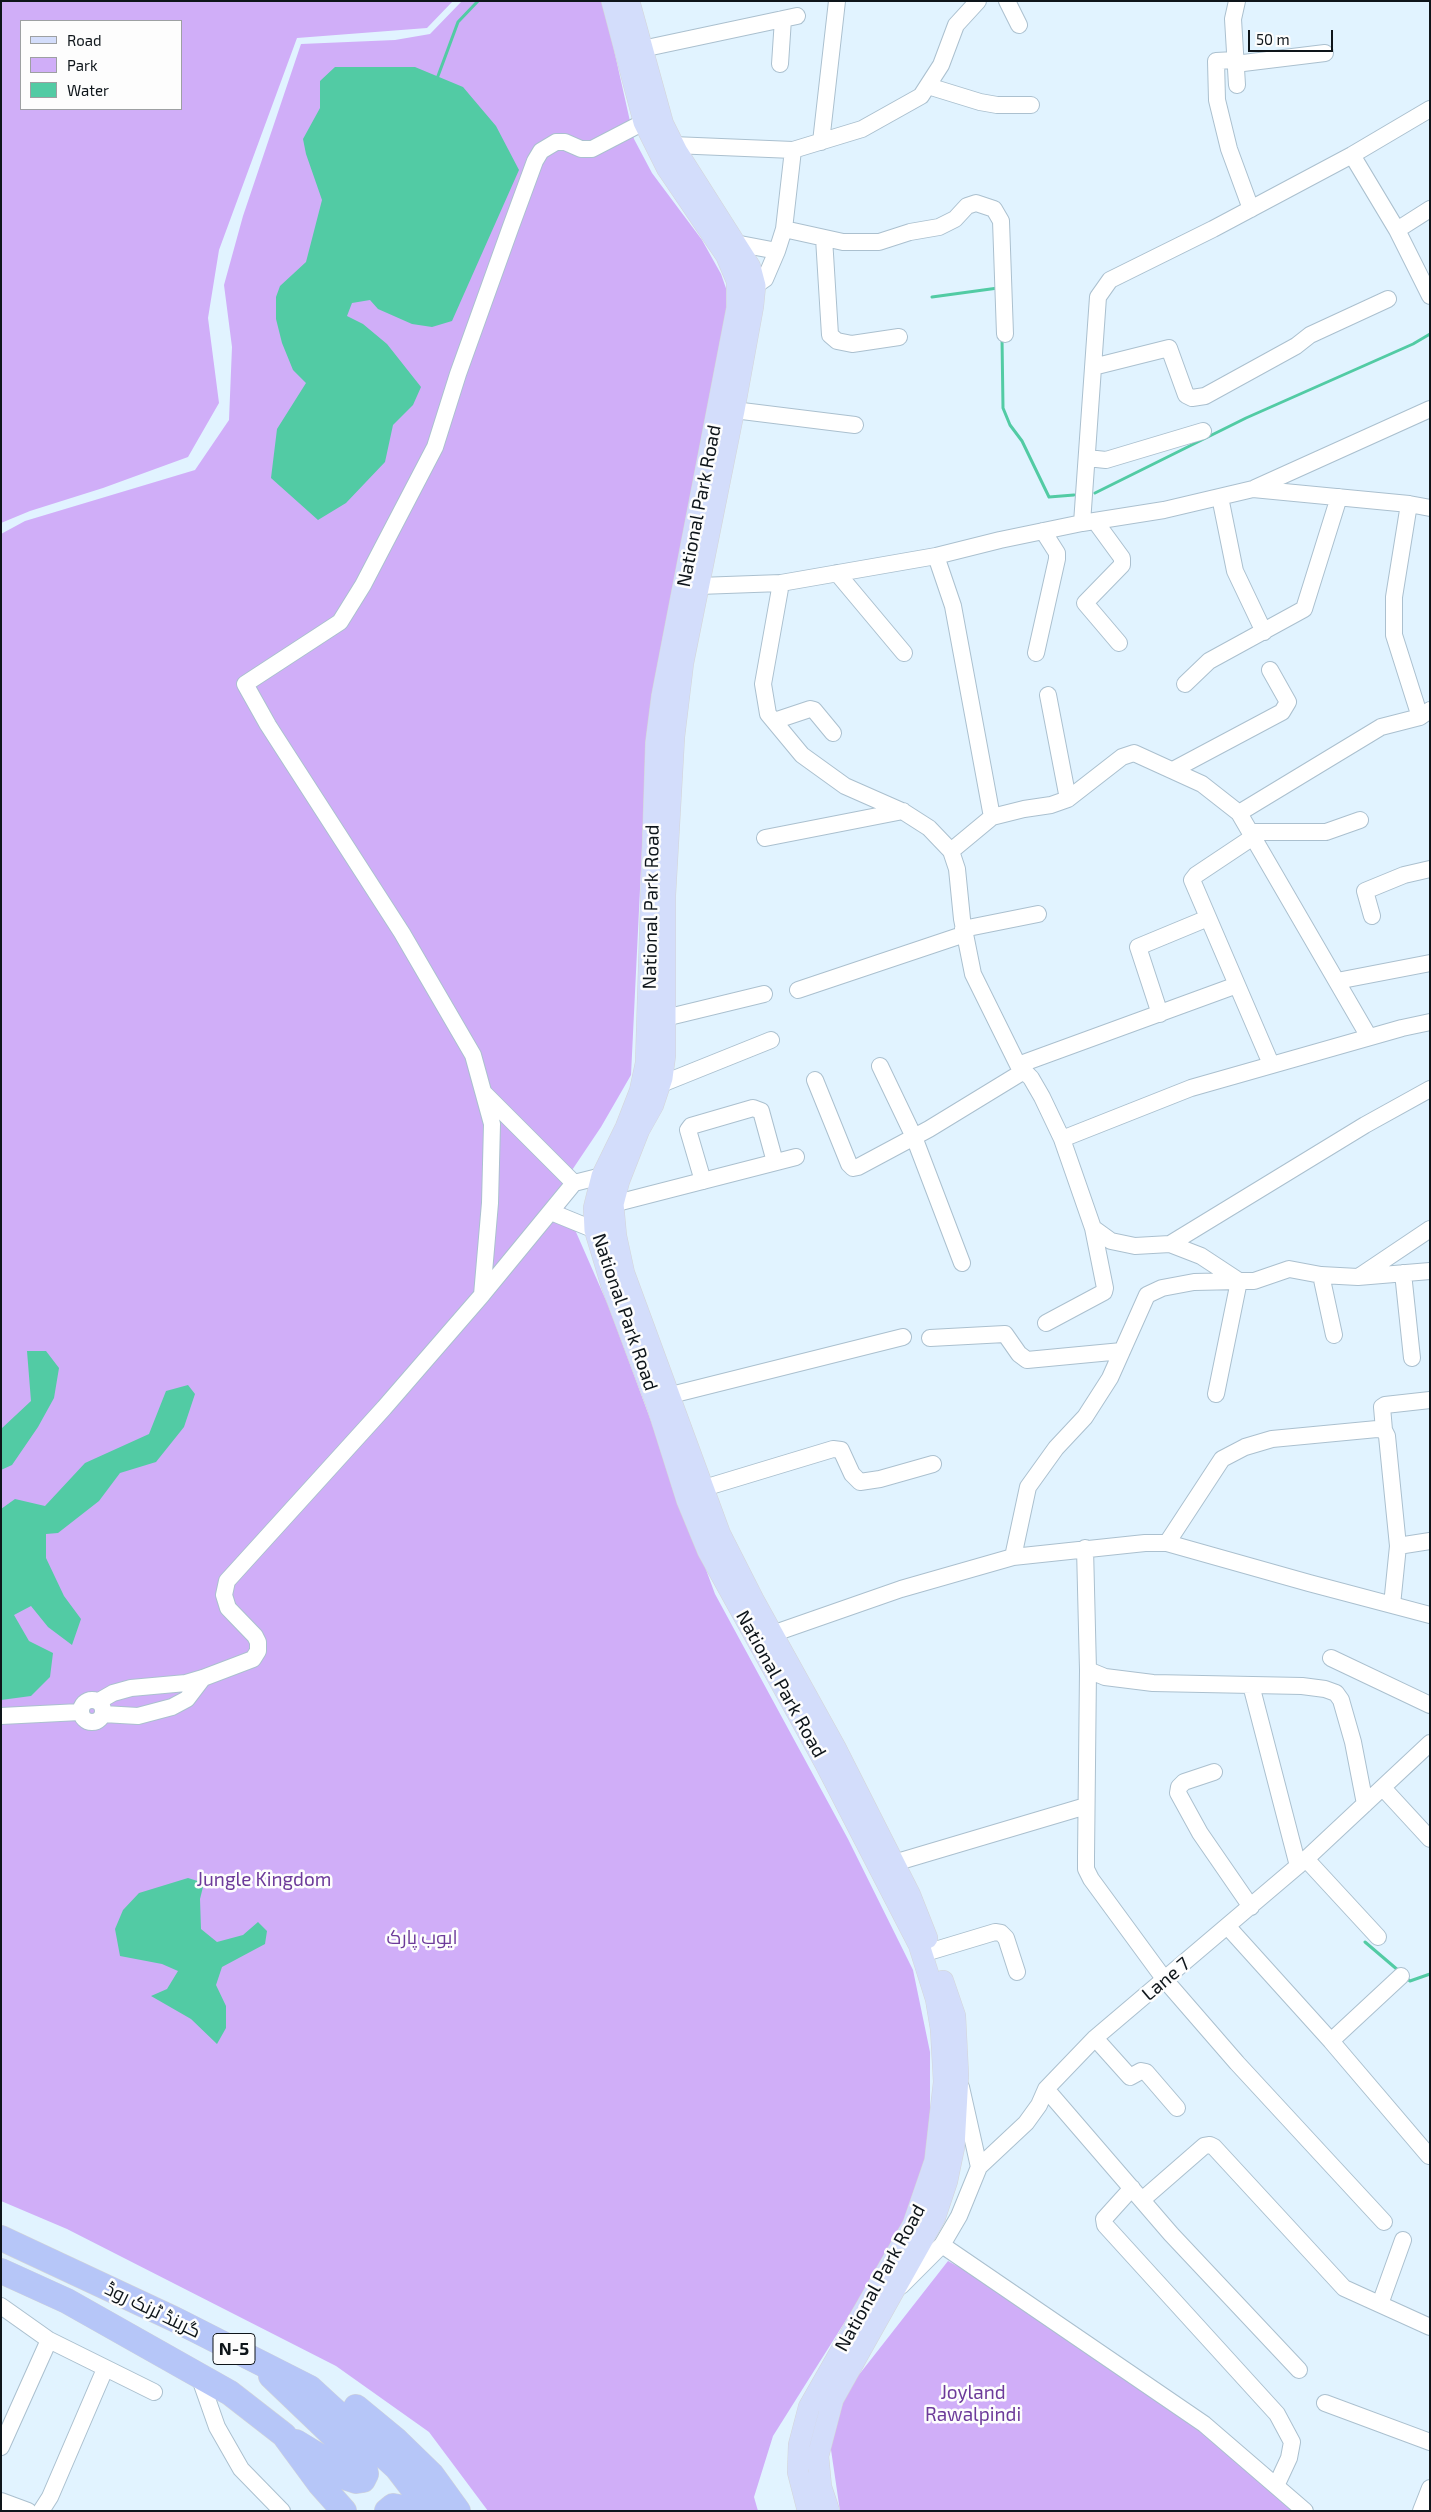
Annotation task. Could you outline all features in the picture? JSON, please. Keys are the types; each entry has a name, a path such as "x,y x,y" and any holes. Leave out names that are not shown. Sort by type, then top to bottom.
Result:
{"highway":[{"name":"گرینڈ ٹرنک روڈ","path":"1,2238 256,2360 310,2388 397,2468 430,2511"},
{"name":"گرینڈ ٹرنک روڈ","path":"1,2271 66,2301 198,2373 259,2413 284,2435 320,2484 344,2511"},
{"path":"256,2360 364,2465 366,2474 363,2480 356,2481 347,2478 319,2456 284,2435"},
{"path":"310,2388 352,2404 396,2440 432,2475 458,2511"},
{"path":"387,2511 393,2506 404,2508 407,2511"}],"main road":[{"name":"National Park Road","path":"612,1 644,122 654,145 667,168 726,255 737,281 736,318 699,586 664,765 646,1063 640,1091 629,1118 610,1179 616,1236 624,1273 720,1534 772,1634 835,1747 894,1863 916,1927 941,2029 944,2082 935,2161 913,2225 809,2407 799,2445 798,2472 808,2511"},
{"name":"National Park Road","path":"630,1 663,124 673,144 750,267 755,286 734,410 720,435 662,696 666,895 665,1055 660,1085 653,1105 594,1208 595,1230 611,1283 657,1405 687,1500 708,1551 916,1927 932,1951 955,2016 958,2075 954,2147 947,2181 935,2216 833,2399 818,2456 820,2487 829,2511"}],"street":[{"path":"821,142 837,1"},
{"path":"673,144 793,150 862,129 921,96 941,65 956,25 978,1"},
{"path":"1007,1 1019,25"},
{"path":"1237,1 1234,19 1237,85"},
{"path":"642,49 790,18 780,64"},
{"path":"1252,209 1229,148 1217,100 1216,61 1235,62 1325,53"},
{"path":"928,86 980,102 997,105 1031,105"},
{"path":"1119,643 1085,603 1122,565 1122,558 1089,522 1087,458 1098,297 1110,280 1252,209 1352,156 1430,108"},
{"path":"482,1295 486,1267 492,1124 473,1055 402,933 268,725 245,684 340,622 363,585 435,447 510,229 535,160 541,151 556,142 565,142 581,149 592,149 644,122"},
{"path":"755,286 765,278 784,229 793,150"},
{"path":"1352,156 1397,230 1430,296"},
{"path":"784,229 843,242 879,242 910,232 939,227 955,219 967,206 976,203 994,209 1001,221 1005,334"},
{"path":"1397,230 1430,209"},
{"path":"824,238 830,335 837,341 852,344 899,337"},
{"path":"734,242 777,251"},
{"path":"1093,366 1168,348 1186,395 1192,398 1205,396 1296,346 1310,335 1388,299"},
{"path":"699,586 781,583 936,556 1043,531 1164,510 1220,497 1253,489 1430,409"},
{"path":"734,410 855,425"},
{"path":"1087,458 1106,460 1203,431"},
{"path":"1253,489 1409,504 1430,508"},
{"path":"1220,497 1235,571 1264,632"},
{"path":"1185,684 1209,661 1304,609 1340,497"},
{"path":"1238,813 1381,727 1425,714 1394,635 1394,597 1409,504"},
{"path":"1036,653 1058,559 1057,553 1043,531"},
{"path":"936,556 953,606 992,817"},
{"path":"837,573 904,652"},
{"path":"781,583 763,684 768,714 802,755 845,786 903,811 929,828 951,851 957,869 964,932 973,974 1021,1068 1035,1084 1062,1139 1093,1228 1104,1292 1046,1323"},
{"path":"1173,770 1282,712 1288,702 1270,670"},
{"path":"1048,695 1068,799"},
{"path":"774,721 810,709 814,710 833,733"},
{"path":"951,851 992,817 1024,809 1052,805 1068,799 1127,754 1134,753 1173,770 1202,784 1238,813 1369,1037"},
{"path":"765,838 903,811"},
{"path":"1271,1064 1192,880 1196,875 1251,835 1326,832 1360,820"},
{"path":"1372,916 1365,891 1404,875 1430,869"},
{"path":"798,990 964,932 1038,914"},
{"path":"1160,1014 1138,947 1208,918"},
{"path":"1336,981 1430,963"},
{"path":"815,1080 849,1164 853,1168 858,1167 914,1137 1021,1068 1237,985"},
{"path":"665,1018 764,994"},
{"path":"1062,1139 1191,1088 1271,1064 1430,1022"},
{"path":"660,1085 771,1040"},
{"path":"880,1066 914,1137 962,1262"},
{"path":"1170,1244 1365,1125 1430,1089"},
{"path":"485,1094 574,1183"},
{"path":"704,1180 688,1130 691,1126 753,1108 761,1111 775,1162"},
{"path":"613,1204 796,1157"},
{"path":"101,1708 113,1693 131,1688 186,1682 203,1678 252,1659 258,1651 258,1642 255,1636 228,1608 224,1595 227,1581 384,1408 502,1272 574,1183 610,1179"},
{"path":"551,1212 595,1230"},
{"path":"1093,1228 1111,1241 1135,1246 1170,1244 1201,1256 1240,1281"},
{"path":"1358,1277 1430,1229"},
{"path":"486,1267 502,1272"},
{"path":"1013,1557 1028,1487 1056,1448 1085,1417 1110,1378 1147,1295 1162,1288 1194,1282 1254,1281 1288,1269 1321,1275 1358,1277 1430,1271"},
{"path":"1403,1273 1412,1358"},
{"path":"1321,1275 1334,1335"},
{"path":"1216,1394 1240,1281"},
{"path":"930,1338 1005,1334 1019,1354 1028,1360 1122,1350"},
{"path":"670,1395 903,1337"},
{"path":"1392,1605 1398,1546 1387,1436 1384,1430 1382,1407 1385,1405 1430,1400"},
{"path":"1167,1542 1222,1459 1245,1447 1272,1438 1377,1428 1384,1430"},
{"path":"704,1488 833,1450 841,1450 852,1474 860,1482 880,1479 934,1464"},
{"path":"1398,1546 1430,1541"},
{"path":"772,1634 902,1590 1013,1557 1085,1548 1167,1542 1430,1615"},
{"path":"1085,1548 1088,1670 1086,1869 1091,1879 1165,1980 1237,2063 1384,2222"},
{"path":"1331,1658 1430,1705"},
{"path":"1088,1670 1105,1677 1153,1683 1302,1686 1325,1689 1336,1693 1341,1700 1353,1742 1365,1804"},
{"path":"1,1716 80,1712 80,1708 86,1701 101,1708 138,1716 172,1707 187,1700 203,1678"},
{"path":"1250,1685 1302,1862 1378,1938"},
{"name":"Lane 7","path":"892,2295 942,2245 959,2216 979,2167 1026,2124 1040,2105 1046,2089 1095,2038 1302,1862 1430,1743"},
{"path":"1214,1772 1184,1782 1179,1787 1178,1793 1200,1832 1250,1907"},
{"path":"1383,1788 1430,1839"},
{"path":"894,1863 1086,1806"},
{"path":"1228,1926 1331,2041 1429,2156"},
{"path":"932,1951 994,1932 1001,1933 1006,1938 1017,1972"},
{"path":"1331,2041 1401,1976"},
{"path":"1095,2038 1130,2077 1141,2070 1146,2072 1177,2108"},
{"path":"958,2075 979,2167"},
{"path":"1046,2089 1137,2194 1299,2370"},
{"path":"1276,2486 1289,2458 1292,2442 1277,2414 1105,2225 1104,2219 1204,2146 1210,2145 1214,2147 1344,2288 1430,2327"},
{"path":"1380,2304 1403,2240"},
{"path":"942,2245 1204,2424 1305,2511"},
{"path":"4,2313 49,2340 104,2369 154,2392"},
{"path":"3,2441 49,2340"},
{"path":"41,2511 50,2497 104,2369"},
{"path":"198,2373 217,2427 240,2469 282,2511"},
{"path":"1325,2403 1430,2442"},
{"path":"1421,2511 1430,2488"},
{"path":"1,2501 28,2511"}],"green space":[{"path":"1,1 453,1 427,28 297,38 219,250 208,318 219,403 188,457 103,488 30,511 1,523"},
{"name":"ایوب پارک","path":"462,1 603,1 634,139 652,173 702,240 721,274 729,297 648,724 631,1075 601,1127 558,1191 608,1305 715,1594 848,1839 913,1970 930,2052 930,2154 909,2220 773,2436 754,2497 758,2511 488,2511 429,2432 336,2366 67,2229 1,2201 1,534 25,521 195,470 229,420 232,347 224,285 243,216 301,44 395,40 430,34"},
{"name":"Joyland Rawalpindi","path":"948,2261 968,2272 1196,2421 1292,2511 840,2511 830,2443 847,2390"}],"water":[{"path":"335,67 415,67 463,87 496,126 519,170 452,321 432,327 412,324 378,309 370,300 352,303 347,316 363,324 387,344 421,387 413,405 393,425 385,462 346,503 318,520 271,478 277,429 306,383 293,370 282,343 276,319 276,297 280,286 306,262 322,200 306,154 303,139 320,108 320,81"},
{"path":"27,1351 46,1351 59,1368 54,1398 38,1427 12,1465 1,1470 1,1429 31,1401"},
{"path":"188,1385 195,1394 184,1427 156,1462 120,1473 99,1501 58,1533 46,1534 46,1558 64,1596 81,1619 72,1645 48,1627 31,1606 14,1615 29,1641 53,1653 50,1677 31,1696 1,1700 1,1509 15,1499 45,1506 85,1463 149,1434 166,1391"},
{"path":"188,1878 204,1883 200,1899 201,1929 217,1942 243,1935 258,1922 267,1931 265,1944 222,1967 216,1985 226,2006 226,2028 217,2044 191,2019 151,1996 167,1989 178,1971 162,1964 120,1956 115,1929 123,1910 139,1893"}],"waterway":[{"path":"438,76 458,22 478,1"},
{"path":"932,297 998,288"},
{"path":"1095,493 1246,418 1413,344 1430,334"},
{"path":"1002,338 1003,408 1010,425 1022,441 1049,497 1074,495"},
{"path":"1365,1942 1399,1971"},
{"path":"1405,1977 1410,1981 1430,1974"}],"park label":[{"name":"Jungle Kingdom","path":"264,1880"}]}
